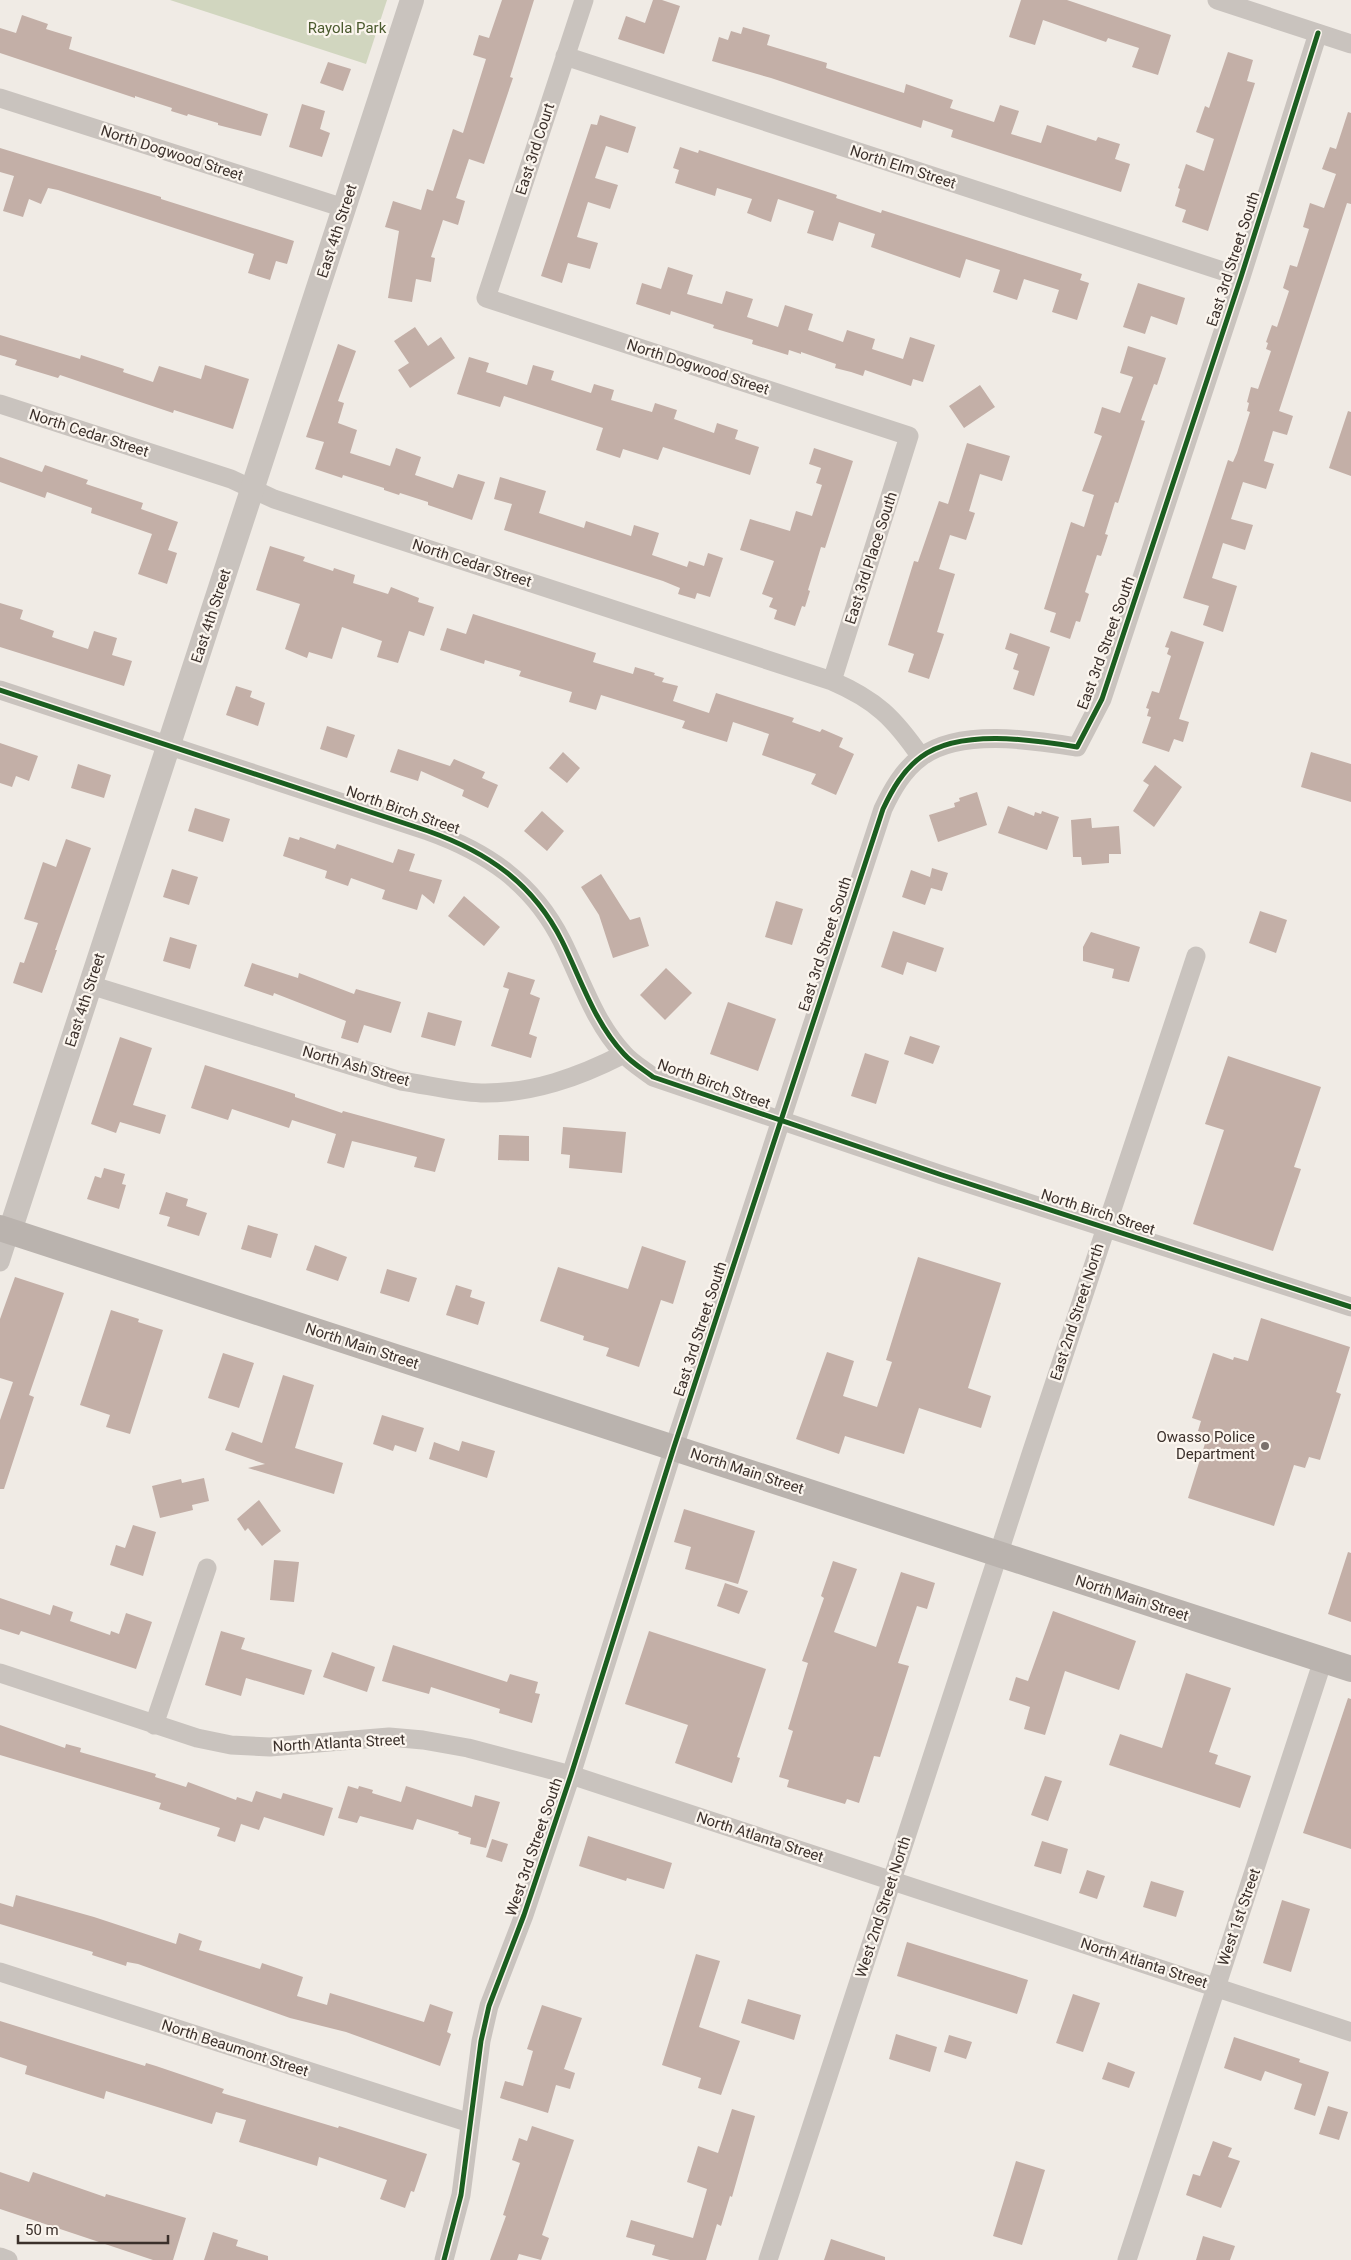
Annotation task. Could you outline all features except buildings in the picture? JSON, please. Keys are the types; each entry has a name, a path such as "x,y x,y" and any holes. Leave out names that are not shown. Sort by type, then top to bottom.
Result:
{"main road":[{"name":"North Main Street","path":"5,1230 1351,1669"}],"street":[{"name":"East 4th Street","path":"5,1230 90,985 412,0"},
{"name":"East 3rd Court","path":"486,298 584,0"},
{"path":"1217,0 1351,44"},
{"name":"East 3rd Street South","path":"674,1447 883,809 894,787 921,756 948,744 969,741 1038,741 1078,747 1102,699 1241,277 1318,33"},
{"name":"North Elm Street","path":"566,56 1241,277"},
{"name":"North Dogwood Street","path":"0,98 344,208"},
{"name":"North Dogwood Street","path":"486,298 910,436"},
{"name":"North Cedar Street","path":"0,404 231,479 274,499 832,681 852,690 888,715 921,756"},
{"name":"East 3rd Place South","path":"832,681 910,436"},
{"name":"North Birch Street","path":"0,690 428,830 454,840 485,856 506,870 544,912 562,940 578,978 599,1019 624,1054 654,1077 780,1121 1351,1307"},
{"name":"East 2nd Street North","path":"998,1554 1196,956"},
{"name":"North Ash Street","path":"90,985 402,1081 443,1088 481,1092 518,1091 555,1084 624,1054"},
{"path":"0,1262 5,1230"},
{"name":"West 3rd Street South","path":"444,2260 462,2195 481,2041 489,2006 524,1916 571,1775 674,1447"},
{"name":"West 2nd Street North","path":"768,2260 998,1554"},
{"path":"154,1725 207,1568"},
{"name":"West 1st Street","path":"1127,2260 1323,1660"},
{"name":"North Atlanta Street","path":"0,1673 154,1725 197,1738 231,1745 270,1747 389,1737 423,1740 468,1748 571,1775 1351,2032"},
{"name":"North Beaumont Street","path":"0,1972 470,2123"},
{"path":"0,2257 8,2260"}],"green space":[{"name":"Rayola Park","path":"170,0 387,0 366,64"}],"cycle path":[{"path":"444,2260 461,2195 481,2041 489,2006 524,1915 571,1775 674,1447 883,809 903,774 921,757 937,748 956,742 997,738 1077,747 1102,699 1241,277 1318,33"},
{"path":"0,690 428,831 450,839 489,860 506,872 537,902 562,941 604,1028 627,1057 653,1077 942,1175 1351,1307"}],"place":[{"name":"Owasso Police Department","path":"1265,1446"}]}
